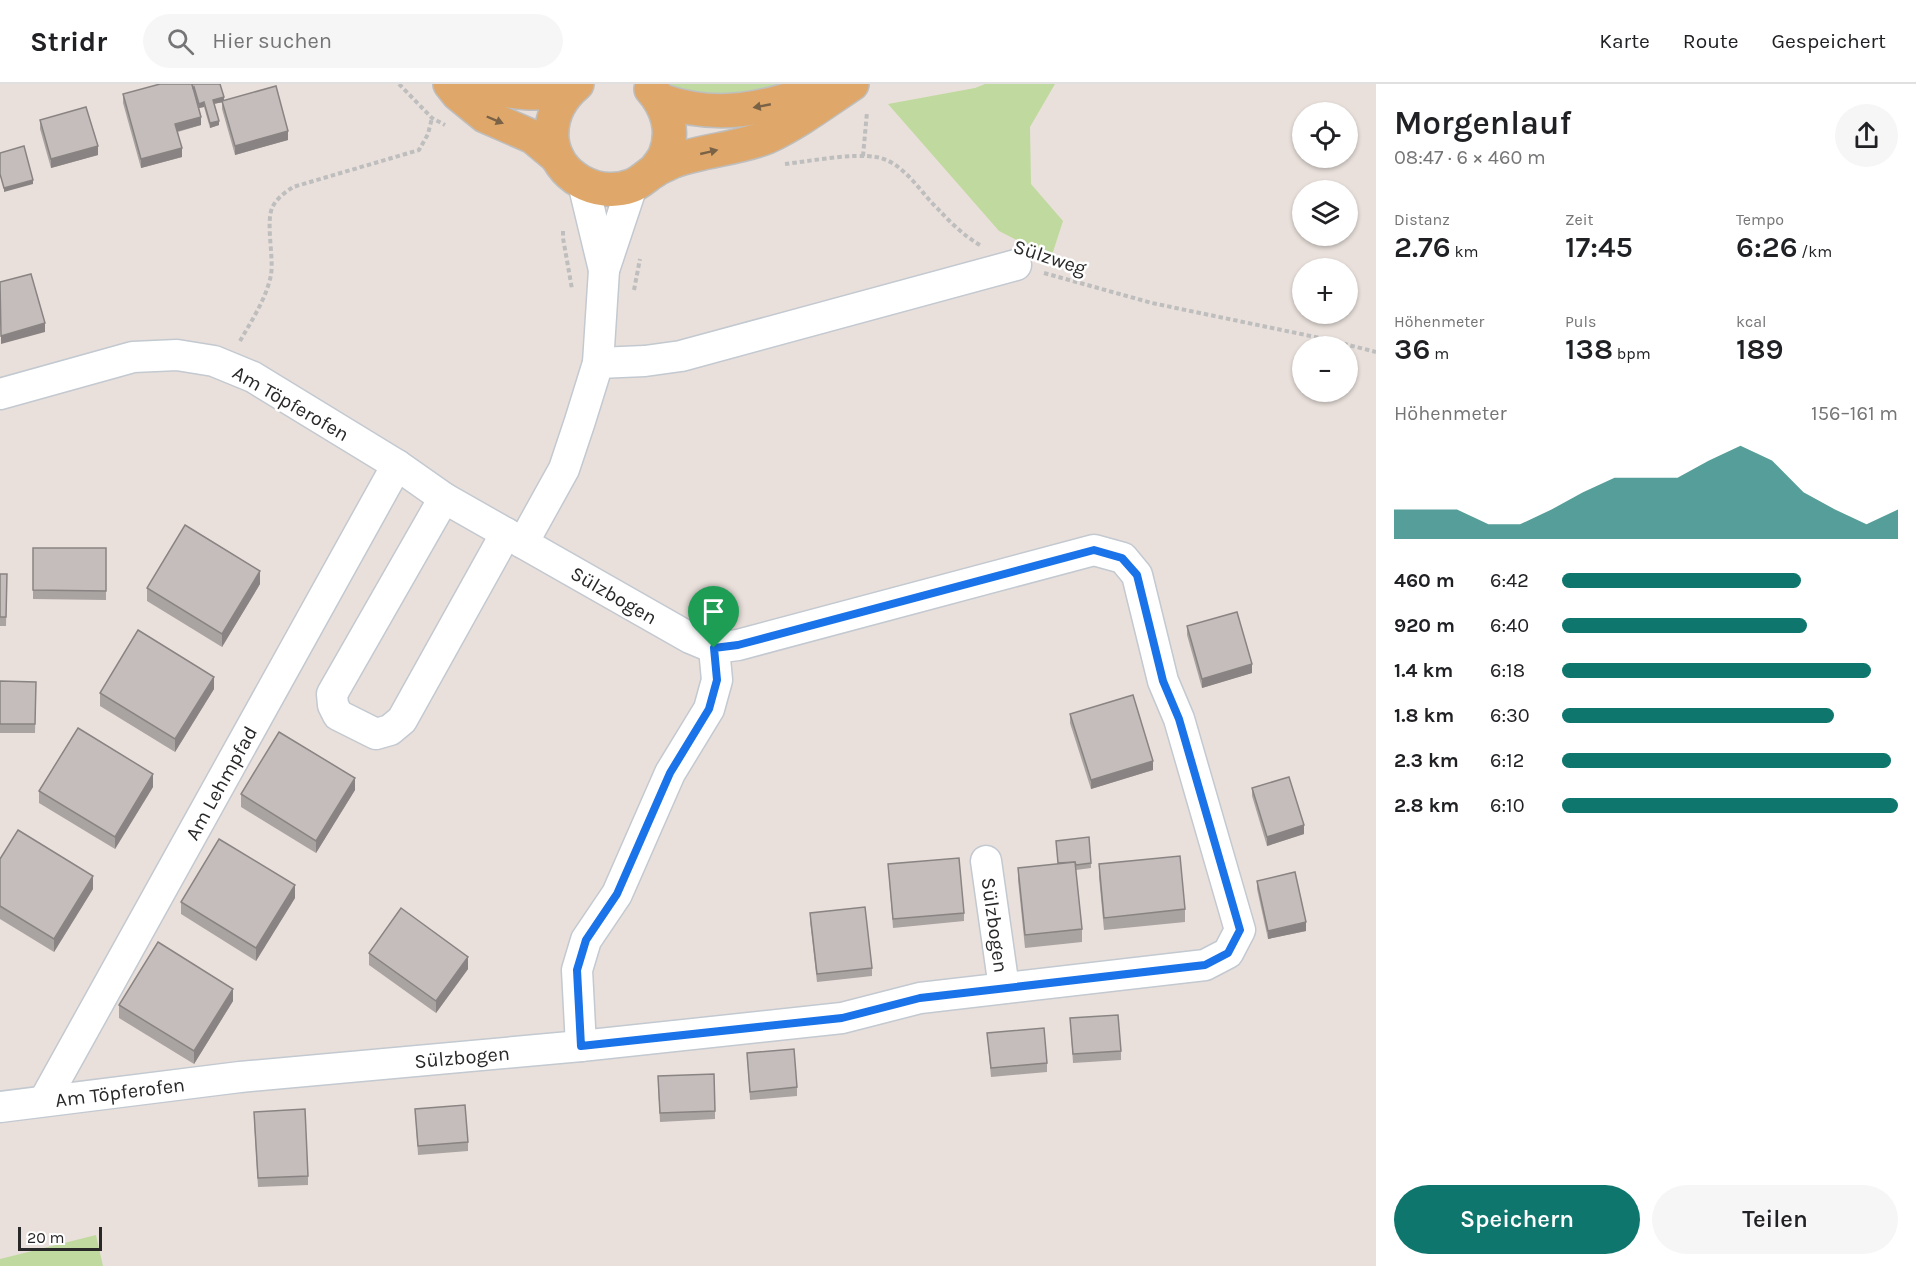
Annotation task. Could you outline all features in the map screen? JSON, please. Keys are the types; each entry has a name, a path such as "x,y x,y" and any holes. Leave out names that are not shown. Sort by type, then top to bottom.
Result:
{"main road":[{"path":"450,84 458,94 485,116 533,137 583,183 599,189 616,190 675,161 766,137 794,122 860,95"},
{"path":"483,84 518,93 540,94 572,87"},
{"path":"653,92 682,108 728,111 783,102 838,84"},
{"path":"557,157 552,140 552,122 558,105 572,87"},
{"path":"643,178 665,155 669,136 668,117 653,92"}],"street":[{"path":"604,270 643,178"},
{"path":"444,498 332,694 333,705 338,715 376,734 390,730 402,720 515,538 564,469 597,363 604,270 583,183"},
{"path":"597,363 645,361 681,356 1016,265"},
{"name":"Am Töpferofen","path":"0,394 134,357 177,355 214,361 253,377 397,465 444,498 556,562"},
{"name":"Am Lehmpfad","path":"44,1101 397,465"},
{"name":"Sülzbogen","path":"240,1077 581,1046 842,1018 920,998 1205,965 1228,953 1240,930 1179,719 1163,681 1137,575 1122,558 1094,550 738,645 714,648 690,638 556,562"},
{"path":"581,1046 577,970 586,940 617,894 670,773 709,709 717,680 714,648"},
{"name":"Sülzbogen","path":"986,861 1004,988"},
{"name":"Am Töpferofen","path":"0,1107 240,1077"}],"path":[{"path":"860,95 863,156"},
{"path":"225,366 265,297 271,273 271,208 279,198 293,187 419,150 428,134 432,118"},
{"name":"Sülzweg","path":"780,164 863,156 879,157 900,168 938,210 970,239 1016,265 1152,303 1325,339 1376,352"}],"green space":[{"path":"652,84 827,84 754,104"},
{"path":"985,84 1055,84 1030,127 1031,184 1063,221 1051,258 999,231 888,104 975,88"},
{"path":"96,1235 103,1266 0,1266 0,1259"}],"building":[{"path":"160,84 192,84 201,117 175,124 182,148 141,159 123,94"},
{"path":"192,84 220,84 224,97 213,100 219,121 210,123 204,102 199,104"},
{"path":"276,86 288,131 235,146 222,101"},
{"path":"86,107 98,146 51,159 40,120"},
{"path":"24,146 33,180 4,188 0,174 0,153"},
{"path":"31,274 45,323 1,336 0,282"},
{"path":"185,525 260,571 222,634 147,588"},
{"path":"33,548 106,548 106,591 33,590"},
{"path":"0,574 7,574 6,617 0,617"},
{"path":"1237,612 1252,664 1202,679 1187,626"},
{"path":"138,630 214,677 175,739 100,693"},
{"path":"0,681 36,682 35,724 0,724"},
{"path":"1133,695 1153,761 1091,780 1070,714"},
{"path":"78,728 153,774 115,837 39,791"},
{"path":"279,732 355,778 316,841 241,794"},
{"path":"1289,777 1304,825 1267,837 1252,788"},
{"path":"18,830 93,876 54,939 0,906 0,859"},
{"path":"1089,837 1091,863 1076,865 1075,862 1058,863 1056,841"},
{"path":"219,839 295,885 256,948 181,902"},
{"path":"1180,856 1185,909 1104,918 1099,864"},
{"path":"959,858 964,913 893,919 888,864"},
{"path":"1075,862 1082,929 1025,935 1018,868"},
{"path":"1295,872 1306,922 1268,931 1257,881"},
{"path":"865,907 872,968 817,974 810,913"},
{"path":"401,908 468,957 436,1001 369,953"},
{"path":"158,942 233,989 194,1051 119,1005"},
{"path":"1118,1015 1121,1051 1073,1054 1070,1018"},
{"path":"1044,1028 1047,1063 991,1068 987,1033"},
{"path":"794,1049 797,1087 750,1092 747,1053"},
{"path":"714,1074 715,1111 660,1113 658,1076"},
{"path":"465,1105 468,1142 418,1146 415,1109"},
{"path":"305,1109 308,1176 258,1178 254,1112"}],"route":[{"path":"1094,550 1122,558 1137,575 1163,681 1179,719 1240,930 1228,953 1205,965 920,998 842,1018 581,1046 577,970 586,940 617,894 670,773 709,709 717,680 714,648 738,645 1094,550"}]}
